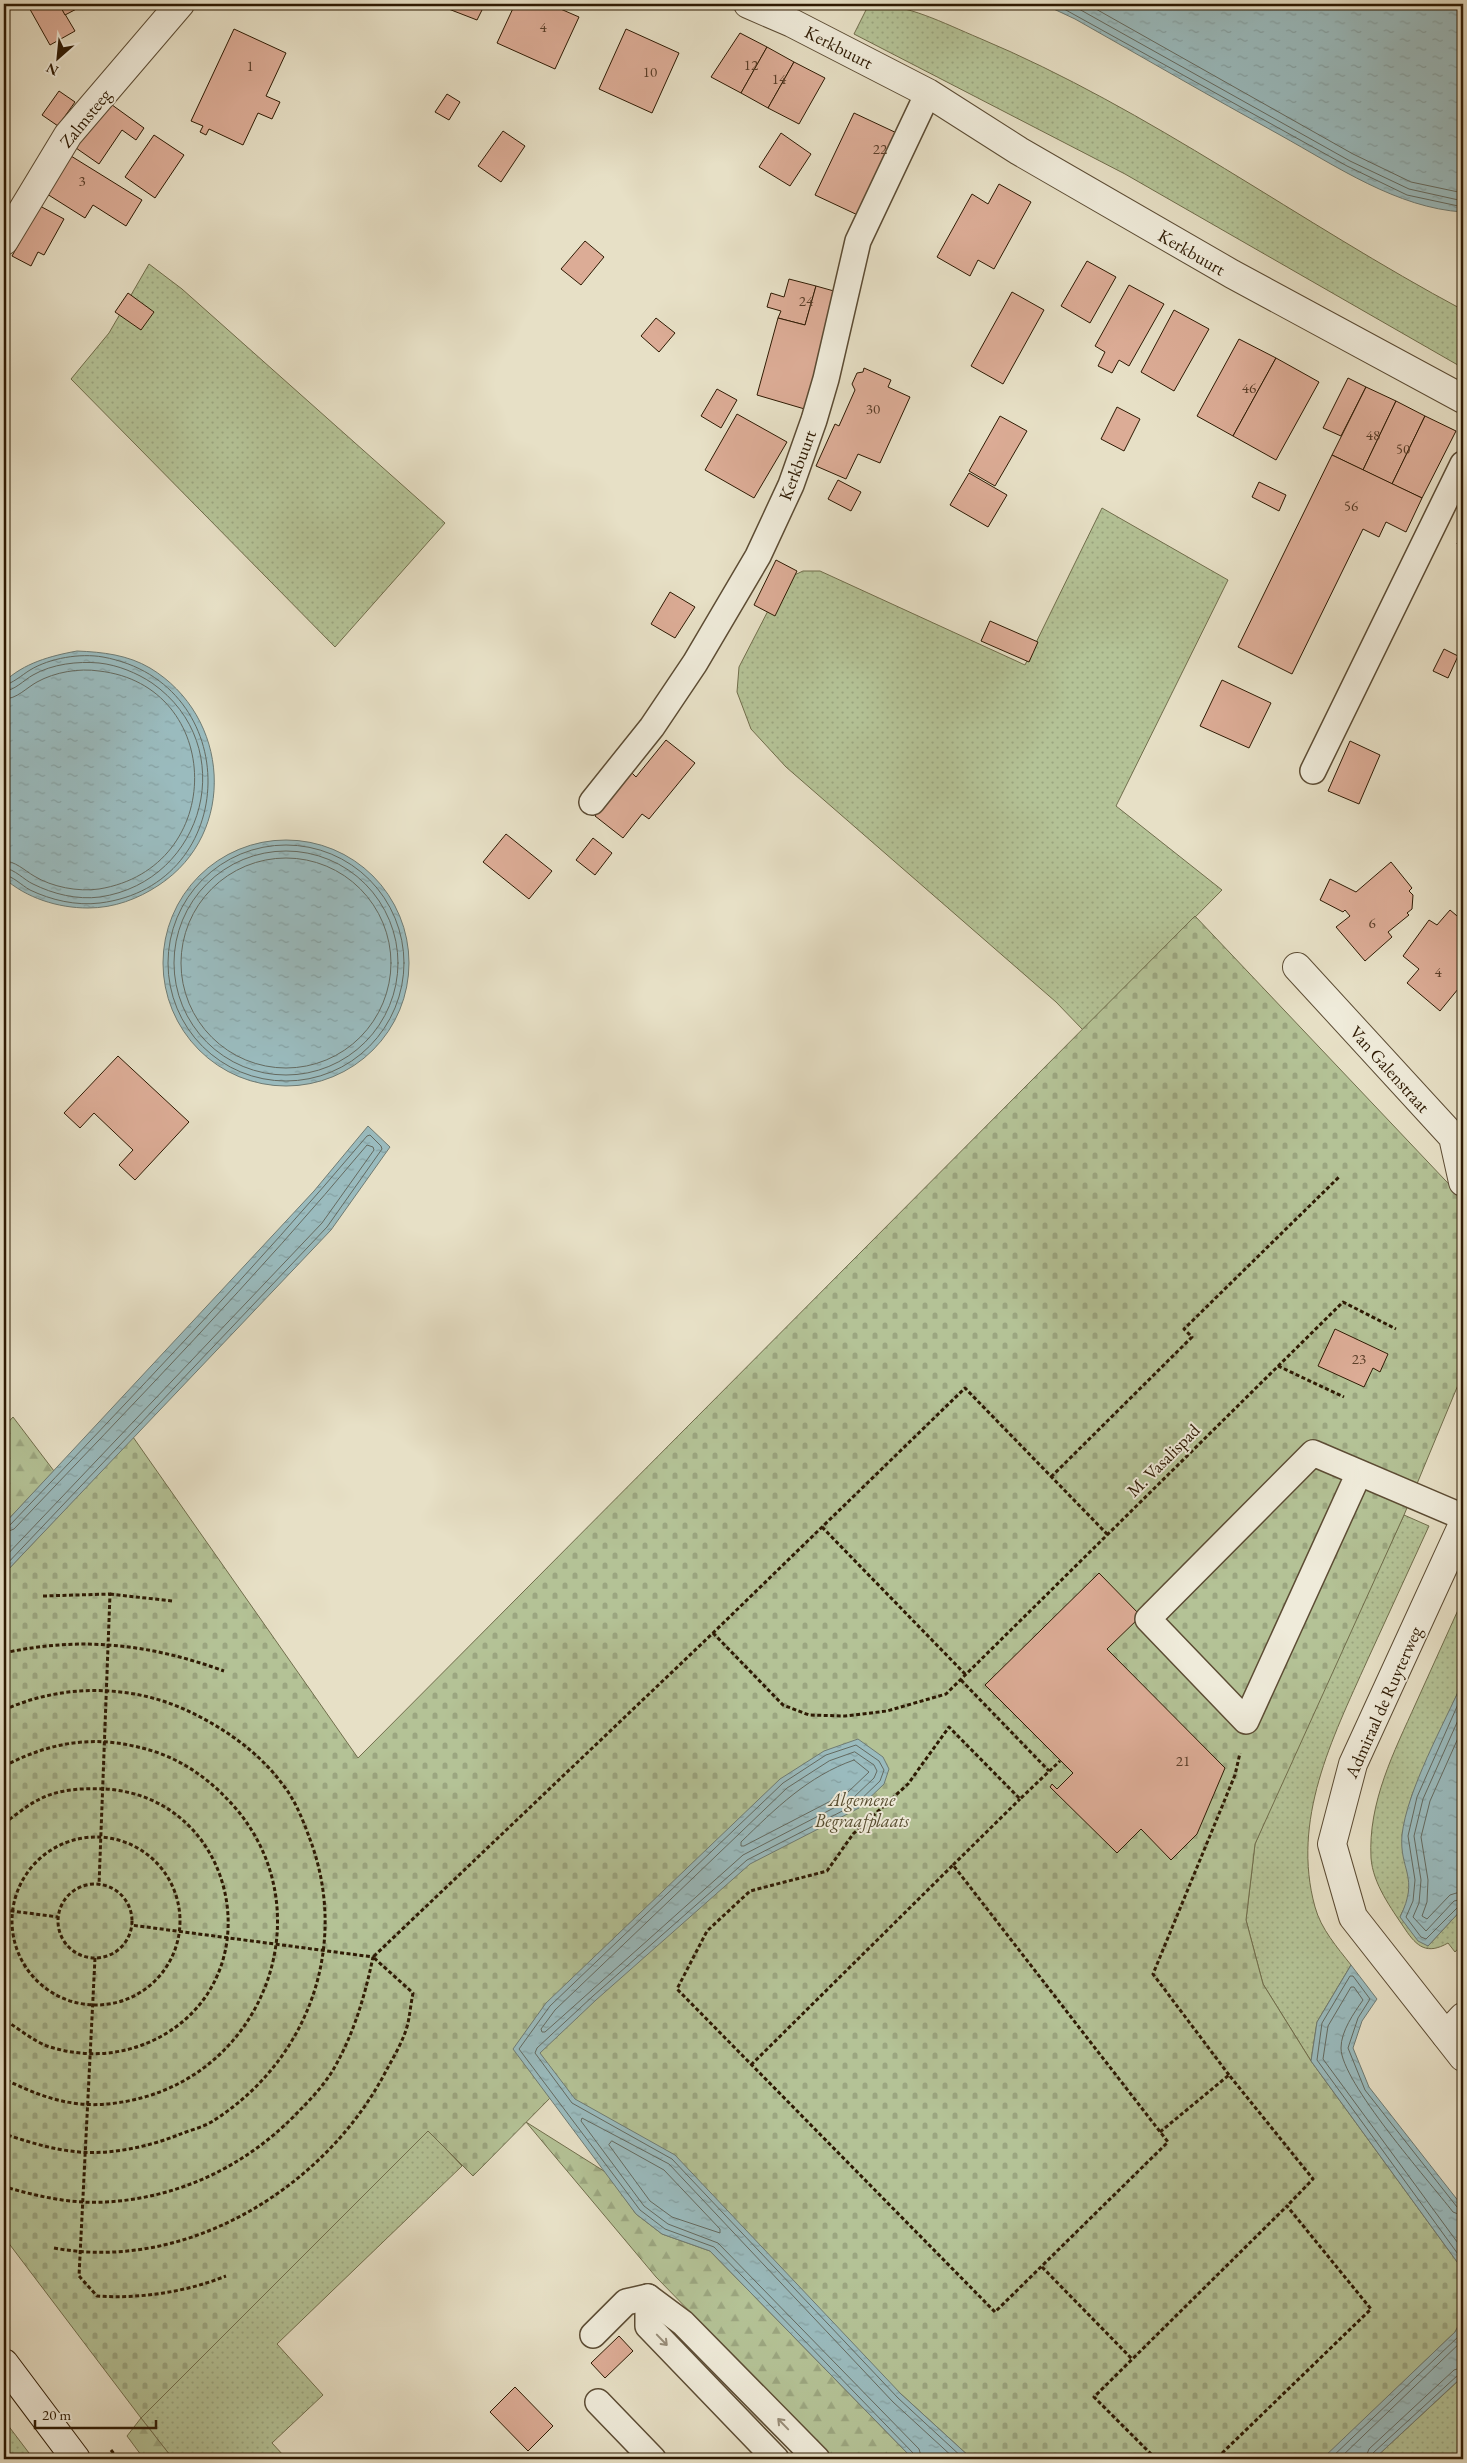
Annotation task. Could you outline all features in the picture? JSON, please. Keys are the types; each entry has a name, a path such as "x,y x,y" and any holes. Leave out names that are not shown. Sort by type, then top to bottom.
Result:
{"street":[{"name":"Zalmsteeg","path":"4,241 68,135 180,4"},
{"name":"Kerkbuurt","path":"748,4 792,23 928,93 1019,151 1232,274 1463,399"},
{"name":"Van Galenstraat","path":"1297,966 1453,1137 1463,1182"},
{"name":"Admiraal de Ruyterweg","path":"1463,1524 1353,1764 1332,1844 1352,1917 1455,2026 1463,2057"},
{"path":"4,2363 76,2459"}],"lane":[{"name":"Kerkbuurt","path":"592,802 652,726 695,663 758,556 791,485 814,420 826,379 858,241 928,93"},
{"path":"1313,771 1463,464"},
{"path":"1359,1473 1246,1721 1148,1619 1313,1453 1463,1517"},
{"path":"648,2297 648,2326 776,2459"},
{"path":"593,2335 626,2302 648,2297 683,2322 817,2459"},
{"path":"598,2402 653,2459"}],"path":[{"path":"1051,1477 1192,1337 1184,1329 1340,1176"},
{"name":"M. Vasalispad","path":"713,1633 784,1705 809,1714 845,1716 887,1711 946,1694 1343,1302 1396,1329"},
{"path":"1278,1366 1344,1397"},
{"path":"9,2188 39,2196 84,2202 106,2202 140,2198 175,2190 234,2165 267,2143 312,2097 332,2072 358,2015 373,1957 713,1633 965,1388 1108,1535"},
{"path":"822,1527 966,1675"},
{"path":"99,1885 110,1594"},
{"path":"43,1596 110,1594 172,1601"},
{"path":"4,1653 44,1646 108,1643 155,1650 224,1671"},
{"path":"961,1680 1049,1771"},
{"path":"4,1710 51,1694 106,1691 136,1693 172,1704 210,1721 255,1753 284,1785 303,1821 318,1860 323,1890 326,1943 318,1978 301,2026 280,2060 249,2094 215,2121 168,2139 126,2150 72,2152 33,2144 4,2134"},
{"path":"1156,2459 1094,2397 1312,2179 1229,2075 1153,1974 1235,1775 1246,1721"},
{"path":"953,1865 1168,2142 995,2312 676,1989 707,1931 750,1891 827,1871 853,1834 908,1784 949,1727 1020,1799"},
{"path":"4,1766 33,1751 82,1741 132,1744 179,1760 220,1789 251,1828 271,1873 278,1923 271,1973 255,2011 231,2045 200,2072 163,2092 122,2102 88,2104 39,2096 4,2079"},
{"path":"751,2065 1060,1761"},
{"path":"4,1823 39,1799 82,1788 126,1790 166,1807 199,1836 221,1874 230,1917 224,1961 204,2000 173,2031 133,2050 90,2055 46,2046 8,2022 4,2017"},
{"path":"101,1837 129,1843 153,1858 170,1881 179,1907 180,1930 171,1960 155,1982 132,1998 106,2006 78,2004 53,1994 32,1977 17,1954 11,1926 14,1898 26,1872 47,1852 72,1839 101,1837"},
{"path":"99,1885 112,1888 122,1896 129,1907 131,1925 125,1943 116,1952 104,1958 79,1955 69,1948 62,1939 58,1917 68,1896 77,1889 99,1885"},
{"path":"4,1910 58,1917"},
{"path":"54,2248 80,2250 148,2247 182,2240 217,2227 260,2205 290,2185 323,2157 350,2129 375,2093 408,2024 413,1993 373,1957 131,1925"},
{"path":"95,1958 79,2276 97,2296 116,2298 163,2293 207,2284 226,2276"},
{"path":"1160,2132 1229,2075"},
{"path":"1216,2459 1371,2309 1287,2206"},
{"path":"1042,2267 1132,2360"}],"green space":[{"path":"869,4 898,7 925,15 1042,67 1165,133 1343,241 1463,310 1463,368 1125,174 854,34"},
{"path":"149,264 182,289 445,523 335,647 71,379 109,333"},
{"path":"1102,508 1228,580 1116,806 1222,890 1083,1030 1056,1002 786,767 751,729 737,692 739,667 770,607 790,577 803,571 820,571 1025,665"},
{"name":"Algemene Begraafplaats","path":"1195,916 1463,1199 1463,1373 1404,1515 1255,1844 1246,1920 1263,1984 1311,2061 1463,2270 1463,2317 1455,2332 1323,2459 972,2459 901,2394 555,2093 473,2176 428,2131 141,2418 4,2237 4,1574 133,1437 358,1758"},
{"path":"13,1417 54,1471 4,1524 4,1427"},
{"path":"1404,1515 1429,1526 1341,1720 1319,1781 1312,1811 1308,1843 1309,1875 1315,1907 1325,1930 1351,1965 1317,2022 1311,2061 1263,1984 1246,1920 1255,1844 1302,1734"},
{"path":"1463,1599 1463,1681 1412,1795 1402,1835 1410,1880 1408,1900 1400,1917 1428,1946 1463,1908 1463,1943 1455,1952 1448,1943 1441,1947 1428,1949 1418,1945 1409,1935 1389,1904 1375,1877 1371,1858 1371,1837 1378,1797 1391,1759"},
{"path":"526,2122 607,2173 636,2214 662,2234 710,2251 913,2459 834,2459 656,2277"},
{"path":"428,2130 462,2166 277,2344 323,2395 272,2443 284,2456 281,2459 173,2459 141,2418"},
{"path":"1457,2382 1463,2389 1463,2459 1374,2459"},
{"path":"141,2418 173,2459 144,2459 127,2436"},
{"path":"4,2420 29,2453 21,2459 4,2459"}],"water":[{"path":"1043,4 1463,4 1463,212 1438,209 1414,203 1368,184 1075,19"},
{"path":"77,651 106,653 133,660 150,668 177,689 196,715 209,744 214,775 212,806 202,836 185,863 159,885 143,894 125,902 98,908 77,908 54,904 22,891 4,878 4,682 20,670 38,661"},
{"path":"298,840 322,845 344,854 355,860 373,876 389,894 400,916 407,939 409,963 407,987 400,1010 389,1032 373,1050 355,1066 322,1081 298,1086 274,1086 250,1081 217,1066 183,1032 172,1010 165,987 163,951 168,927 183,894 217,860 239,849 262,842"},
{"path":"368,1126 390,1147 331,1230 4,1574 4,1524 314,1191"},
{"path":"1463,1681 1463,1908 1428,1946 1418,1941 1400,1917 1406,1903 1409,1883 1403,1857 1402,1835 1405,1817 1418,1778"},
{"path":"858,1739 883,1757 889,1769 884,1784 859,1808 750,1864 596,2000 540,2053 575,2099 675,2155 901,2394 972,2459 913,2459 710,2251 662,2234 636,2214 513,2049 546,2003 780,1779 824,1751"},
{"path":"1351,1965 1377,1999 1362,2021 1353,2048 1369,2087 1463,2207 1463,2270 1311,2061 1317,2022"},
{"path":"1463,2317 1463,2376 1374,2459 1322,2459 1455,2332"}],"building":[{"path":"27,4 59,4 75,31 50,45"},
{"path":"59,4 86,4 65,15"},
{"path":"448,4 485,4 477,20 446,8"},
{"path":"515,4 549,4 579,17 555,69 497,43"},
{"path":"234,29 286,53 266,96 280,102 272,119 258,113 243,145 209,129 206,135 200,132 203,126 191,121"},
{"path":"626,29 679,53 652,113 599,89"},
{"path":"740,33 767,47 741,93 711,77"},
{"path":"767,47 794,62 768,108 741,93"},
{"path":"794,62 825,78 799,124 768,108"},
{"path":"59,91 75,102 58,126 42,115"},
{"path":"447,94 460,102 449,120 435,112"},
{"path":"108,102 144,128 136,140 122,130 99,164 76,148"},
{"path":"854,113 901,135 862,217 815,195"},
{"path":"503,131 525,146 501,182 478,166"},
{"path":"781,133 811,154 790,186 759,167"},
{"path":"154,135 184,155 155,198 125,177"},
{"path":"71,156 142,200 126,226 93,205 85,218 47,194"},
{"path":"999,184 1031,202 994,269 978,260 970,276 937,257 972,194 988,204"},
{"path":"40,206 64,219 44,255 38,252 31,266 12,256"},
{"path":"585,241 604,257 581,285 561,269"},
{"path":"1087,261 1116,277 1090,323 1061,306"},
{"path":"789,279 816,286 805,325 778,318 781,311 767,307 771,293 784,297"},
{"path":"1129,285 1164,304 1129,366 1119,360 1112,373 1098,366 1105,352 1095,346"},
{"path":"816,286 841,293 808,410 757,395 778,318 805,325"},
{"path":"1012,292 1044,310 1003,384 971,366"},
{"path":"128,293 154,312 141,330 115,312"},
{"path":"1174,310 1209,329 1174,391 1141,372"},
{"path":"656,318 675,333 659,352 641,336"},
{"path":"1239,339 1276,358 1233,436 1197,416"},
{"path":"1276,358 1319,382 1276,460 1233,436"},
{"path":"864,368 891,380 888,387 910,397 880,463 858,454 846,479 816,466 835,424 839,426 855,390 852,384 857,373 863,372"},
{"path":"1348,378 1366,387 1341,436 1323,428"},
{"path":"1366,387 1396,401 1363,470 1332,455"},
{"path":"717,389 737,400 721,428 701,416"},
{"path":"1396,401 1425,416 1392,484 1363,470"},
{"path":"1117,407 1140,419 1124,451 1101,439"},
{"path":"737,414 787,442 754,498 705,470"},
{"path":"1000,416 1027,431 995,486 969,471"},
{"path":"1425,416 1456,431 1422,498 1392,484"},
{"path":"1332,455 1422,498 1406,532 1386,522 1379,537 1363,529 1292,674 1238,647"},
{"path":"969,473 1007,495 988,527 950,505"},
{"path":"838,480 861,492 851,511 828,499"},
{"path":"1259,482 1286,495 1279,511 1252,497"},
{"path":"1463,531 1463,547 1457,544"},
{"path":"776,560 797,571 775,616 754,605"},
{"path":"670,592 695,607 675,638 651,624"},
{"path":"990,621 1038,642 1029,662 981,641"},
{"path":"1444,649 1458,656 1448,678 1433,671"},
{"path":"1222,680 1271,703 1249,748 1200,726"},
{"path":"666,740 695,763 649,819 642,814 623,838 595,816 631,772 636,777"},
{"path":"1350,741 1380,755 1359,804 1328,791"},
{"path":"506,834 552,871 529,899 483,862"},
{"path":"593,838 612,853 595,875 576,860"},
{"path":"1391,862 1412,888 1409,891 1413,895 1412,909 1407,913 1409,915 1388,932 1392,937 1365,961 1336,927 1350,916 1345,910 1343,912 1320,900 1330,879 1356,892"},
{"path":"1450,910 1463,921 1463,974 1459,979 1463,983 1440,1011 1407,983 1419,969 1403,956 1429,920 1437,925"},
{"path":"118,1056 189,1122 135,1180 119,1165 133,1150 94,1113 80,1128 64,1113"},
{"path":"1335,1329 1388,1354 1380,1372 1373,1368 1364,1387 1318,1366"},
{"path":"1099,1573 1141,1616 1107,1649 1225,1768 1197,1834 1171,1860 1141,1829 1117,1853 1050,1787 1052,1784 1057,1789 1073,1773 985,1685"},
{"path":"619,2336 633,2351 605,2378 591,2363"},
{"path":"515,2387 553,2426 528,2451 490,2412"}]}
